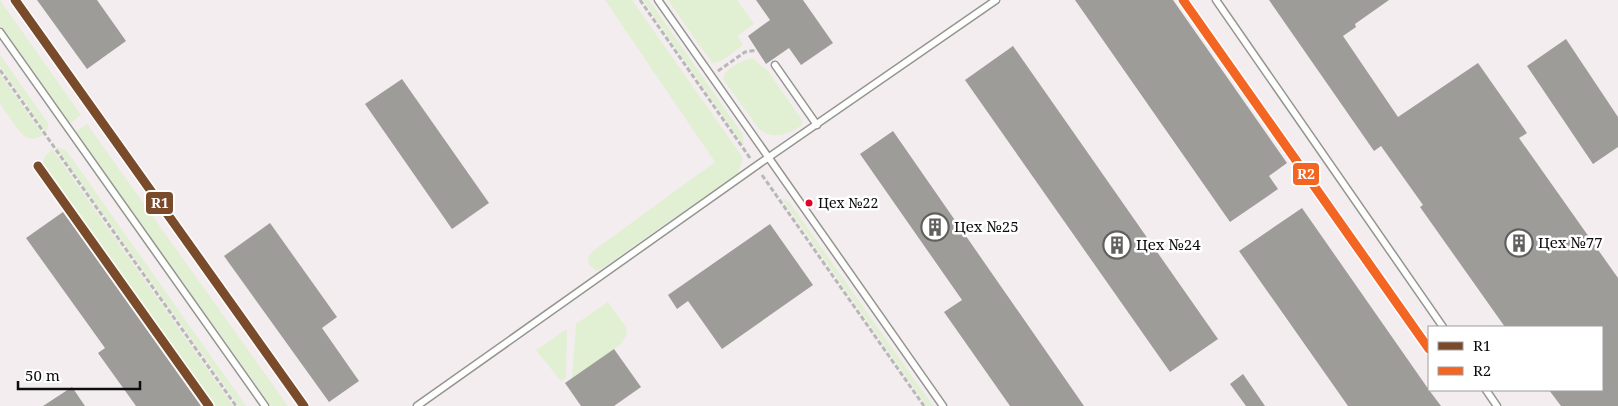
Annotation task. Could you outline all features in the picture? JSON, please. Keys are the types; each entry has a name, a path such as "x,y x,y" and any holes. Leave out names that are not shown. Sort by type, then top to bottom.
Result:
{"lane":[{"path":"658,0 944,406"},
{"path":"417,406 756,166 996,0"},
{"path":"1216,0 1441,326"},
{"path":"0,32 265,406"},
{"path":"775,65 817,125"},
{"path":"1487,391 1497,406"}],"path":[{"path":"640,0 924,406"},
{"path":"712,75 745,52 757,50"},
{"path":"0,70 236,406"}],"shaded area":[{"path":"0,0 1618,0 1618,406 0,406"}],"green space":[{"path":"0,0 81,115 70,123 0,25"},
{"path":"605,0 632,0 743,158 738,173 598,271 591,267 588,262 593,251 715,162"},
{"path":"643,0 649,0 743,135 744,146"},
{"path":"668,0 737,0 754,24 737,36 743,45 724,59 712,63"},
{"path":"0,55 48,123 46,132 0,66"},
{"path":"752,58 768,71 802,120 802,125 786,134 780,135 770,134 759,129 723,79 730,68"},
{"path":"0,74 43,135 32,139 28,138 16,127 0,101"},
{"path":"87,124 288,406 271,406 75,132"},
{"path":"56,147 68,153 246,406 239,406"},
{"path":"52,149 233,406 214,406 42,166 45,156"},
{"path":"781,197 790,203 933,406 927,406"},
{"path":"608,302 626,327 627,334 621,344 572,378 576,324"},
{"path":"567,329 566,378 561,381 536,350"}],"building":[{"path":"37,0 97,0 126,41 87,69"},
{"path":"756,0 803,0 833,43 801,65 789,48 766,64 748,36 770,20"},
{"path":"1075,0 1173,0 1287,163 1269,176 1278,189 1230,222"},
{"path":"1269,0 1389,0 1355,24 1356,27 1343,36 1398,117 1478,63 1527,133 1519,138 1618,278 1618,406 1561,406 1550,391 1603,391 1603,326 1504,326 1420,207 1423,205 1381,146 1374,151"},
{"path":"1566,39 1618,117 1618,147 1593,164 1527,66"},
{"name":"Цех №24","path":"1013,46 1218,339 1170,372 965,80"},
{"path":"402,79 489,203 452,229 365,104"},
{"name":"Цех №25","path":"893,131 1084,406 1010,406 944,312 962,300 860,154"},
{"path":"1302,208 1428,391 1441,406 1348,406 1239,251"},
{"path":"63,212 201,406 136,406 98,353 105,348 26,238"},
{"path":"270,223 337,317 322,328 359,381 329,402 224,256"},
{"path":"770,224 813,285 722,349 688,301 677,309 668,295"},
{"path":"614,349 641,387 614,406 581,406 565,383"},
{"path":"1243,374 1265,406 1246,406 1230,384"},
{"path":"72,387 85,406 43,406"}],"transit line":[{"name":"R1","path":"15,0 304,406"},
{"name":"R2","path":"1183,0 1428,348"},
{"name":"R1","path":"38,166 209,406"}],"place":[{"name":"Цех №22","path":"809,203"},
{"name":"Цех №25","path":"935,227"},
{"name":"Цех №77","path":"1519,243"},
{"name":"Цех №24","path":"1117,245"}]}
